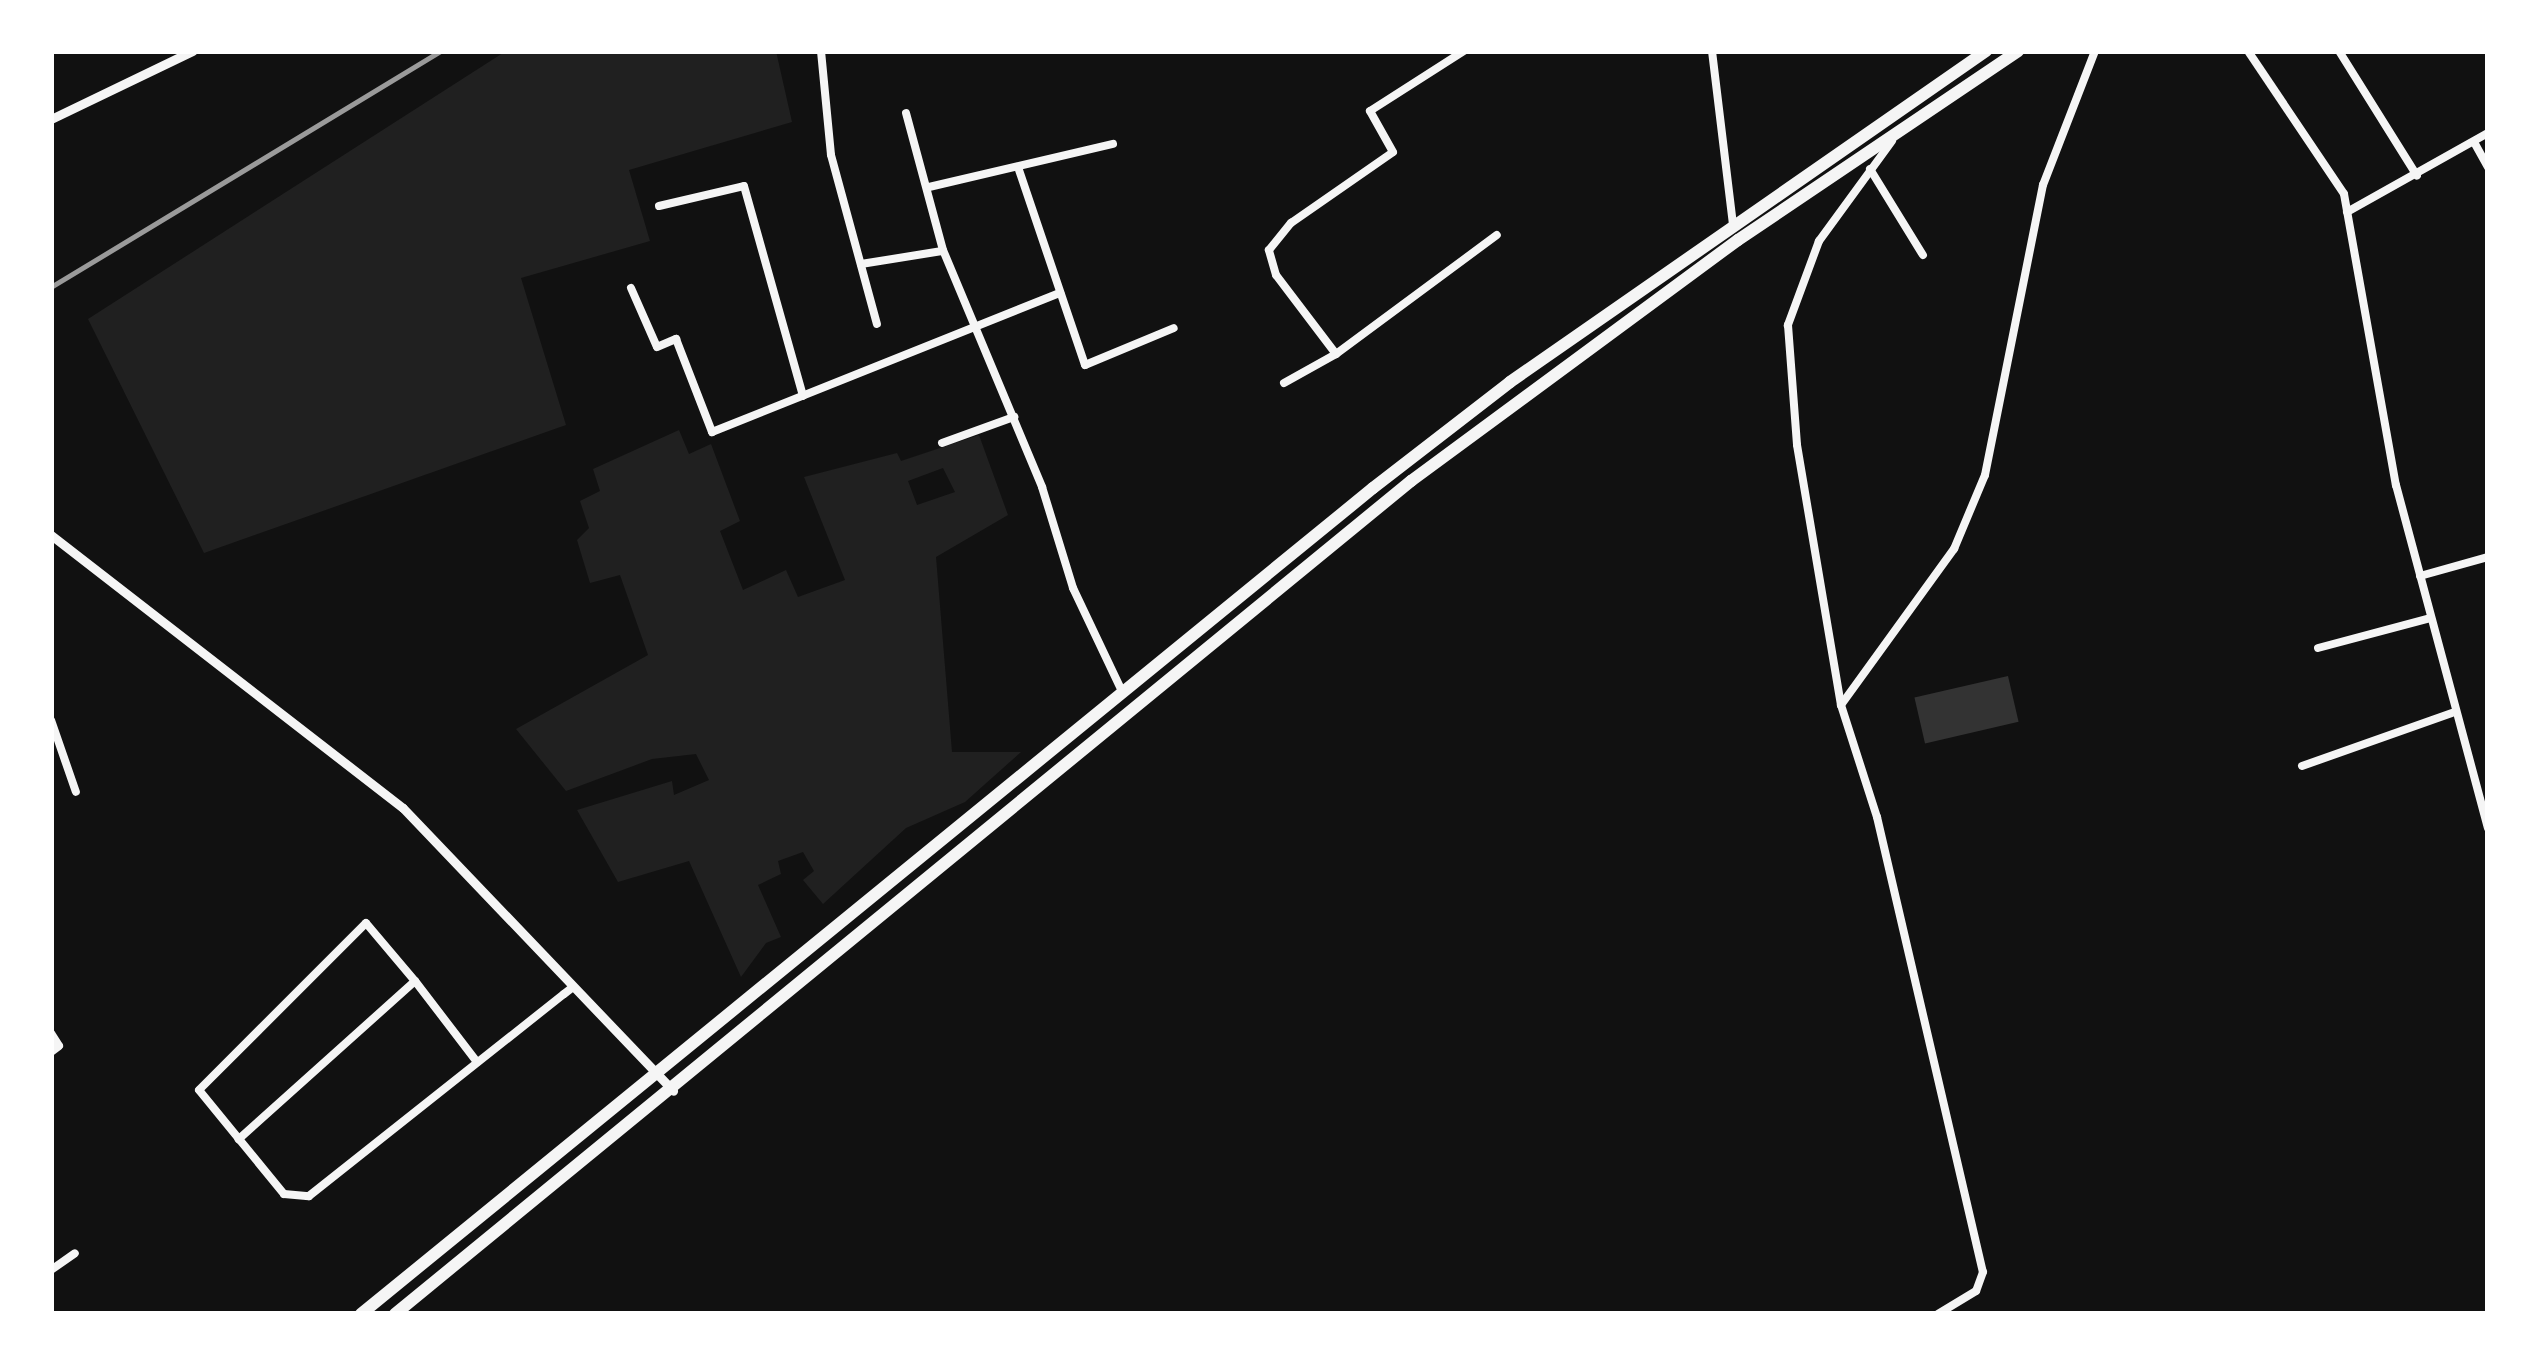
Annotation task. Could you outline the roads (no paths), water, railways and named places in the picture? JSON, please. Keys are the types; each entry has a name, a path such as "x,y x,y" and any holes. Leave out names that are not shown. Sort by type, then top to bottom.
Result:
{"highway":[{"path":"361,1314 658,1076 1122,691 1510,382 1986,51"},
{"path":"395,1314 673,1091 1411,481 1904,126 2018,51"}],"main road":[{"path":"51,119 191,51"},
{"path":"51,535 403,808 673,1091"}],"street":[{"path":"820,51 831,155 877,325"},
{"path":"1336,354 1276,274 1269,250 1291,223 1393,152 1370,111 1464,51"},
{"path":"1712,51 1733,225"},
{"path":"1841,705 1954,549 1985,476 2043,184 2096,51"},
{"path":"2248,51 2344,194 2420,576 2452,713 2488,828"},
{"path":"2339,51 2417,176"},
{"path":"906,112 943,250 1014,417 1073,588 1122,691"},
{"path":"1904,126 1819,241 1789,326 1797,445 1841,705 1877,817 1983,1272 1976,1291 1938,1314"},
{"path":"2347,212 2488,133"},
{"path":"2474,142 2488,166"},
{"path":"929,187 1113,144"},
{"path":"1018,167 1085,365 1174,328"},
{"path":"1870,169 1922,255"},
{"path":"659,206 744,186 803,396"},
{"path":"1284,382 1336,354 1496,235"},
{"path":"861,264 943,250"},
{"path":"631,288 657,347 676,339 712,432 1060,293"},
{"path":"942,443 1014,417"},
{"path":"2420,576 2488,557"},
{"path":"2318,648 2431,618"},
{"path":"2302,766 2452,713"},
{"path":"51,720 76,792"},
{"path":"478,1062 366,923 199,1090 284,1195 309,1196 478,1062 573,986"},
{"path":"238,1138 415,981"},
{"path":"51,1033 59,1046 51,1052"},
{"path":"51,1270 76,1253"}],"railway":[{"path":"51,287 441,51"}]}
